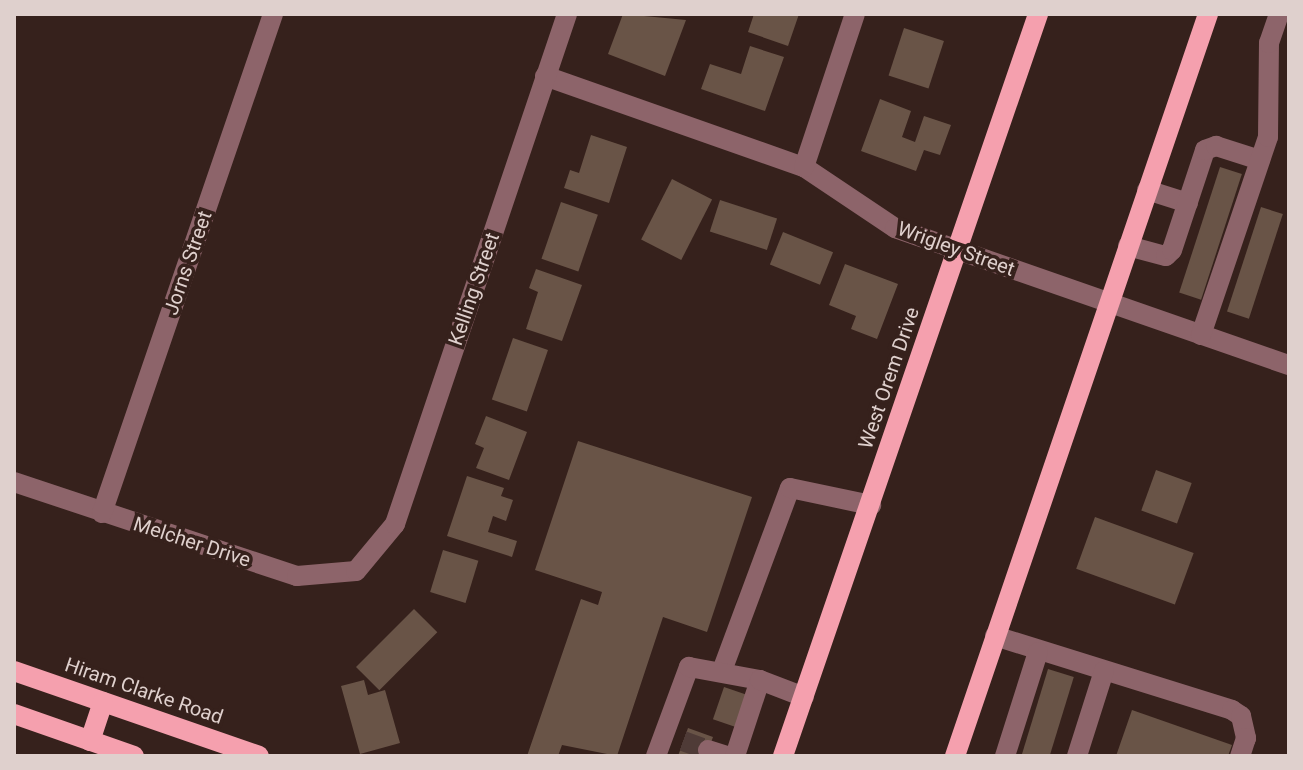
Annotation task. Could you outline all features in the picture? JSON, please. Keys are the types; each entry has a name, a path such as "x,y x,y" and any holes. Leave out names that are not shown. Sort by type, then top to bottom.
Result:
{"main road":[{"name":"West Orem Drive","path":"783,756 1038,14"},
{"path":"955,756 1208,14"},
{"name":"Hiram Clarke Road","path":"14,671 259,756"},
{"path":"90,741 103,702"},
{"path":"14,714 134,756"}],"street":[{"name":"Jorns Street","path":"102,513 273,14"},
{"name":"Kelling Street","path":"368,558 395,524 567,14"},
{"path":"804,167 855,14"},
{"path":"1201,335 1268,137 1269,43 1275,15"},
{"name":"Wrigley Street","path":"545,76 804,167 895,228 1289,365"},
{"path":"1128,246 1166,256 1205,150 1216,146 1260,160"},
{"path":"1147,190 1188,203"},
{"name":"Melcher Drive","path":"14,482 297,576 356,571 368,558"},
{"path":"723,668 790,488 871,505"},
{"path":"995,636 1038,652 1232,710 1241,716 1246,738 1240,756"},
{"path":"1005,756 1038,652"},
{"path":"656,756 674,738 689,667 723,668 804,697"},
{"path":"1077,756 1104,671"},
{"path":"735,756 760,680"}],"building":[{"path":"623,14 686,20 665,76 608,54"},
{"path":"754,14 799,14 788,46 748,32"},
{"path":"904,28 944,41 928,89 889,76"},
{"path":"750,46 784,57 765,111 701,89 710,64 741,74"},
{"path":"880,99 911,111 902,137 915,142 924,116 951,125 940,155 924,150 916,171 861,151"},
{"path":"591,135 627,147 609,203 564,188 570,170 579,173"},
{"path":"1220,167 1242,174 1201,300 1179,293"},
{"path":"672,179 712,199 681,260 641,240"},
{"path":"720,200 777,219 767,250 710,231"},
{"path":"561,202 598,215 578,271 541,259"},
{"path":"1261,207 1283,214 1249,319 1227,312"},
{"path":"783,232 833,252 820,285 770,264"},
{"path":"845,264 898,284 877,339 851,329 856,316 829,305"},
{"path":"536,269 582,285 562,341 526,329 538,292 529,288"},
{"path":"513,338 548,350 527,412 492,399"},
{"path":"486,416 527,432 509,480 476,468 484,448 475,444"},
{"path":"578,441 752,497 707,632 663,617 617,756 562,745 558,756 527,756 581,599 598,605 602,592 535,570"},
{"path":"1156,470 1192,483 1177,523 1141,510"},
{"path":"467,476 504,488 501,496 513,500 506,521 493,516 488,532 517,541 512,557 447,536"},
{"path":"1095,517 1194,553 1175,605 1076,569"},
{"path":"443,550 478,561 466,603 430,592"},
{"path":"414,609 437,632 379,690 356,667"},
{"path":"1048,669 1074,677 1050,756 1021,756"},
{"path":"364,680 368,695 385,690 400,743 360,754 341,686"},
{"path":"724,687 747,695 736,727 713,719"},
{"path":"1132,710 1232,745 1228,756 1116,756"},
{"path":"688,728 713,737 706,756 678,756"}],"tunnel":[{"path":"683,741 708,750"}]}
